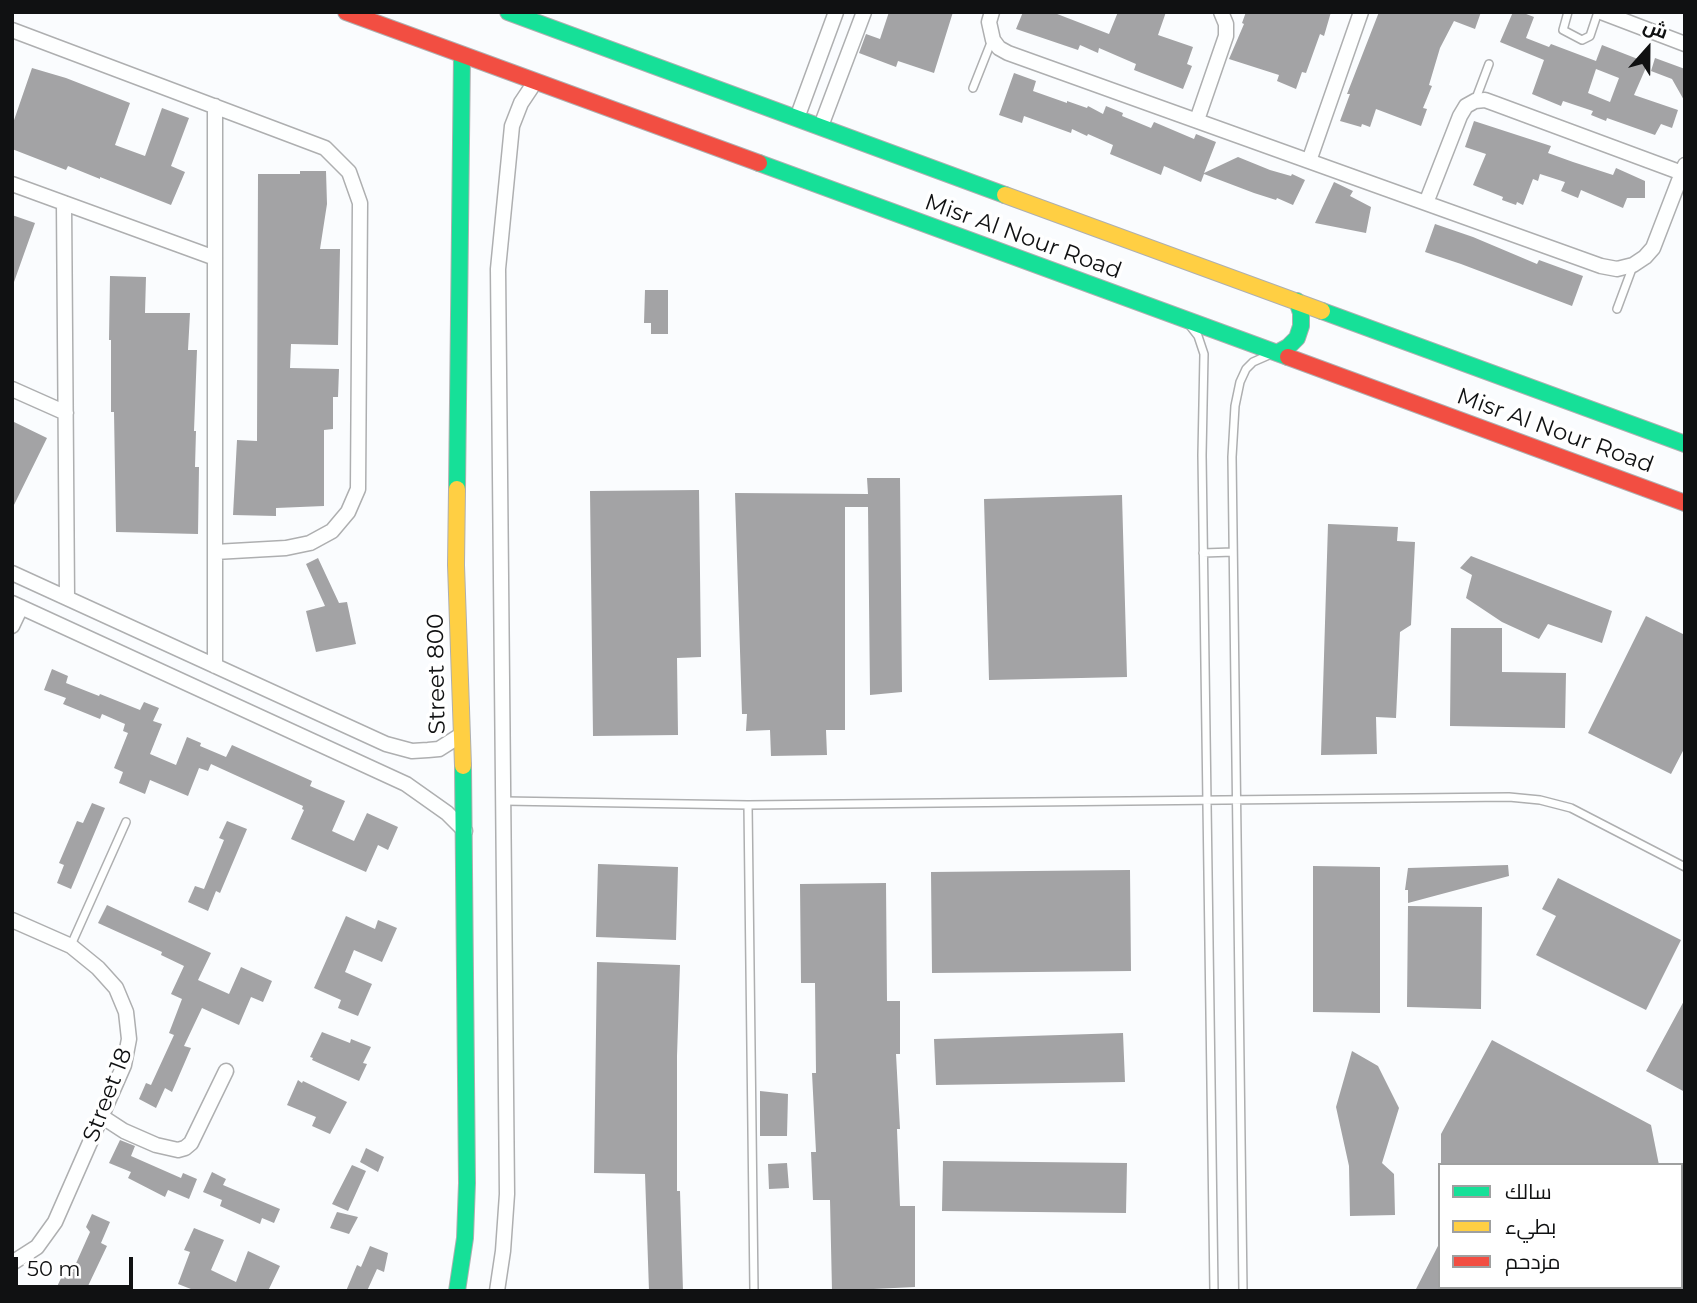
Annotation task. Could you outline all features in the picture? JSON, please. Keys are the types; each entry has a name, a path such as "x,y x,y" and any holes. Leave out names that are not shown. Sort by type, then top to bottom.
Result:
{"street":[{"name":"Misr Al Nour Road","path":"346,12 1685,503"},
{"name":"Misr Al Nour Road","path":"508,12 1685,443"},
{"path":"797,118 836,12"},
{"path":"821,126 864,12"},
{"path":"992,12 989,22 993,40 999,48 1009,53 1601,266 1617,269 1633,265 1653,248 1683,169 1485,100 1475,101 1466,106 1460,116 1426,203"},
{"path":"1197,120 1226,36 1226,24 1221,12"},
{"path":"1309,161 1361,12"},
{"path":"1600,12 1685,44"},
{"path":"12,30 325,148 349,172 360,203 358,489 348,512 332,531 310,543 286,548 215,552"},
{"name":"Street 800","path":"457,1291 465,1238 467,1183 465,831 456,565 462,55"},
{"path":"497,1291 507,1194 498,269 512,127 521,103 535,82"},
{"path":"215,106 215,666"},
{"path":"12,184 215,258"},
{"path":"64,203 67,598"},
{"path":"1277,353 1297,338 1301,326 1297,301"},
{"path":"12,389 66,413"},
{"path":"12,573 386,744 412,751 439,748 461,735"},
{"path":"12,626 17,605 406,784 427,797 465,831"},
{"name":"Street 18","path":"12,1263 37,1247 55,1222 124,1065 129,1039 127,1012 116,988 98,968 71,946 13,921"},
{"path":"101,1116 124,1131 156,1145 178,1150 185,1148 191,1143 226,1071"}],"lane":[{"path":"1568,12 1563,30 1581,40 1590,36 1600,12"},
{"path":"973,88 993,40"},
{"path":"1475,101 1489,64"},
{"path":"1617,309 1633,265"},
{"path":"1187,321 1198,336 1204,354 1203,553 1214,1291"},
{"path":"1243,1291 1232,457 1235,406 1240,382 1252,362 1277,353"},
{"path":"1203,553 1233,552"},
{"path":"503,802 748,805 1509,797 1540,800 1571,808 1685,867"},
{"path":"748,805 754,1291"},
{"path":"71,946 126,822"}],"building":[{"path":"889,12 953,12 934,73 898,61 896,67 859,53 866,34 880,39"},
{"path":"1023,12 1052,12 1109,34 1118,12 1166,12 1158,35 1193,47 1187,64 1192,66 1183,89 1134,70 1136,64 1099,48 1098,53 1080,45 1078,50 1016,29"},
{"path":"1246,12 1331,12 1324,36 1320,34 1306,73 1302,72 1296,89 1277,81 1279,75 1229,59 1244,24 1242,23"},
{"path":"1379,12 1481,12 1475,29 1454,21 1440,48 1429,85 1432,86 1423,108 1427,109 1421,126 1376,109 1370,127 1340,121 1350,94 1347,94"},
{"path":"1513,12 1521,12 1534,17 1526,38 1549,47 1551,44 1596,61 1602,45 1648,63 1634,95 1678,110 1672,128 1661,124 1655,135 1607,118 1606,121 1591,115 1593,111 1563,101 1561,106 1532,94 1544,60 1500,42","holes":["1596,69 1619,78 1610,102 1588,93"]},
{"path":"1655,58 1685,69 1685,102 1672,79 1651,71"},
{"path":"32,68 130,103 115,145 145,156 162,108 189,118 171,166 185,172 171,205 100,177 68,166 66,170 12,149 12,126"},
{"path":"1014,73 1036,81 1033,91 1067,103 1087,108 1088,106 1103,114 1106,106 1151,128 1154,122 1194,139 1196,134 1216,142 1204,173 1238,157 1305,180 1293,205 1204,174 1201,182 1164,166 1161,175 1110,154 1113,145 1088,134 1087,136 1072,129 1071,133 1024,116 1022,123 999,115"},
{"path":"1474,121 1551,146 1548,153 1573,162 1613,175 1616,168 1645,181 1645,198 1627,198 1623,208 1581,190 1578,198 1561,191 1565,182 1540,174 1538,181 1533,179 1523,205 1502,200 1503,197 1473,185 1486,154 1465,147"},
{"path":"300,171 326,171 327,204 320,249 340,249 338,345 291,344 290,368 339,369 338,397 333,397 333,429 324,430 324,506 276,508 276,516 233,515 237,440 257,441 258,174 300,174"},
{"path":"1334,182 1353,191 1350,196 1371,207 1366,233 1315,223"},
{"path":"12,215 35,223 14,282 12,282"},
{"path":"1435,224 1537,264 1539,260 1583,276 1572,306 1425,252"},
{"path":"110,276 146,277 145,313 190,313 188,350 197,350 194,431 195,467 199,467 198,534 116,532 114,412 111,412 109,340"},
{"path":"645,290 668,290 668,334 651,334 651,323 644,323"},
{"path":"12,421 47,438 12,509"},
{"path":"867,478 900,478 902,692 870,695 868,507 845,507 845,730 826,730 827,755 771,756 770,730 746,731 747,714 742,714 735,493 868,494"},
{"path":"699,490 701,657 677,658 678,735 593,736 590,491"},
{"path":"1122,495 1127,677 989,680 984,499"},
{"path":"1328,524 1398,527 1397,541 1415,542 1411,625 1400,632 1396,718 1376,717 1377,754 1321,755"},
{"path":"1471,556 1612,611 1602,643 1548,624 1539,639 1502,622 1466,598 1472,575 1460,568"},
{"path":"318,558 339,603 347,602 356,644 316,652 306,611 325,606 306,564"},
{"path":"1646,616 1685,635 1685,747 1671,774 1588,733"},
{"path":"1451,628 1502,628 1502,672 1566,673 1565,728 1450,726"},
{"path":"52,669 68,676 66,683 99,696 100,694 140,710 144,702 159,708 153,721 162,724 150,754 176,765 187,737 226,757 232,745 312,781 310,786 345,801 332,831 354,841 367,813 398,827 388,850 378,845 366,872 291,839 304,810 303,806 211,764 208,771 199,768 188,796 150,780 145,794 119,783 123,772 114,768 128,733 123,731 125,724 102,714 100,719 63,704 66,698 44,690"},
{"path":"92,803 105,808 71,889 57,883 64,865 59,863 77,821 83,823"},
{"path":"227,821 247,829 220,893 216,891 208,911 188,902 195,886 204,889 224,840 219,838"},
{"path":"598,864 678,867 676,940 596,937"},
{"path":"1508,865 1509,876 1408,903 1408,890 1405,890 1408,868"},
{"path":"1313,866 1380,867 1380,1013 1313,1012"},
{"path":"1130,870 1131,971 932,973 931,872"},
{"path":"1558,878 1681,940 1646,1010 1536,955 1556,916 1542,909"},
{"path":"886,883 887,1001 900,1001 900,1054 896,1054 900,1206 915,1206 915,1287 832,1291 830,1200 813,1200 811,1152 816,1152 812,1073 816,1073 815,983 801,983 800,884"},
{"path":"107,905 211,953 198,980 229,994 241,967 272,981 263,1002 251,997 239,1025 202,1008 184,1046 191,1048 172,1092 165,1088 156,1108 139,1099 146,1083 151,1085 174,1035 169,1033 182,999 171,994 184,966 161,955 162,952 98,923"},
{"path":"1408,906 1482,907 1481,1009 1407,1007"},
{"path":"346,916 375,929 378,920 397,928 382,962 354,950 345,972 372,984 358,1016 338,1008 341,1000 314,988"},
{"path":"597,962 680,965 677,1191 680,1191 683,1291 649,1291 645,1174 594,1173"},
{"path":"1685,999 1685,1092 1646,1071"},
{"path":"322,1032 350,1043 351,1039 371,1047 363,1063 367,1064 359,1081 312,1060 310,1057"},
{"path":"1123,1033 1125,1082 936,1085 934,1039"},
{"path":"1492,1040 1651,1125 1659,1163 1441,1163 1441,1134"},
{"path":"1352,1051 1378,1066 1399,1108 1382,1163 1394,1174 1395,1215 1350,1216 1349,1166 1336,1107"},
{"path":"298,1080 347,1102 330,1134 312,1126 316,1117 287,1105"},
{"path":"760,1091 788,1094 787,1136 760,1136"},
{"path":"120,1140 135,1146 131,1156 181,1178 183,1173 197,1179 189,1199 168,1190 165,1197 128,1178 131,1172 109,1163"},
{"path":"366,1148 384,1157 378,1172 360,1162"},
{"path":"943,1161 1127,1163 1126,1213 942,1211"},
{"path":"787,1163 789,1188 769,1189 768,1164"},
{"path":"352,1165 366,1171 348,1211 332,1204"},
{"path":"212,1172 226,1179 223,1185 280,1209 274,1223 262,1218 260,1224 220,1206 222,1200 203,1192"},
{"path":"337,1212 358,1217 349,1234 330,1228"},
{"path":"92,1214 110,1222 101,1243 107,1246 88,1286 82,1285 96,1291 55,1291 62,1276 69,1279 90,1232 86,1227"},
{"path":"194,1228 224,1240 211,1270 236,1282 248,1251 280,1266 268,1291 196,1291 178,1284 190,1252 184,1250"},
{"path":"370,1246 388,1253 384,1272 377,1269 367,1291 346,1291 357,1265 361,1267"},
{"path":"1438,1246 1440,1291 1415,1291"}],"traffic: fast":[{"path":"508,12 1005,195"},
{"path":"457,489 462,55"},
{"path":"759,163 1288,357"},
{"path":"1277,353 1297,338 1301,326 1297,301"},
{"path":"1322,311 1685,444"},
{"path":"457,1291 465,1238 467,1183 463,766"}],"traffic: slow":[{"path":"1005,195 1322,311"},
{"path":"457,489 456,565 463,766"}],"traffic: jam":[{"path":"346,12 759,163"},
{"path":"1288,357 1685,503"}]}
